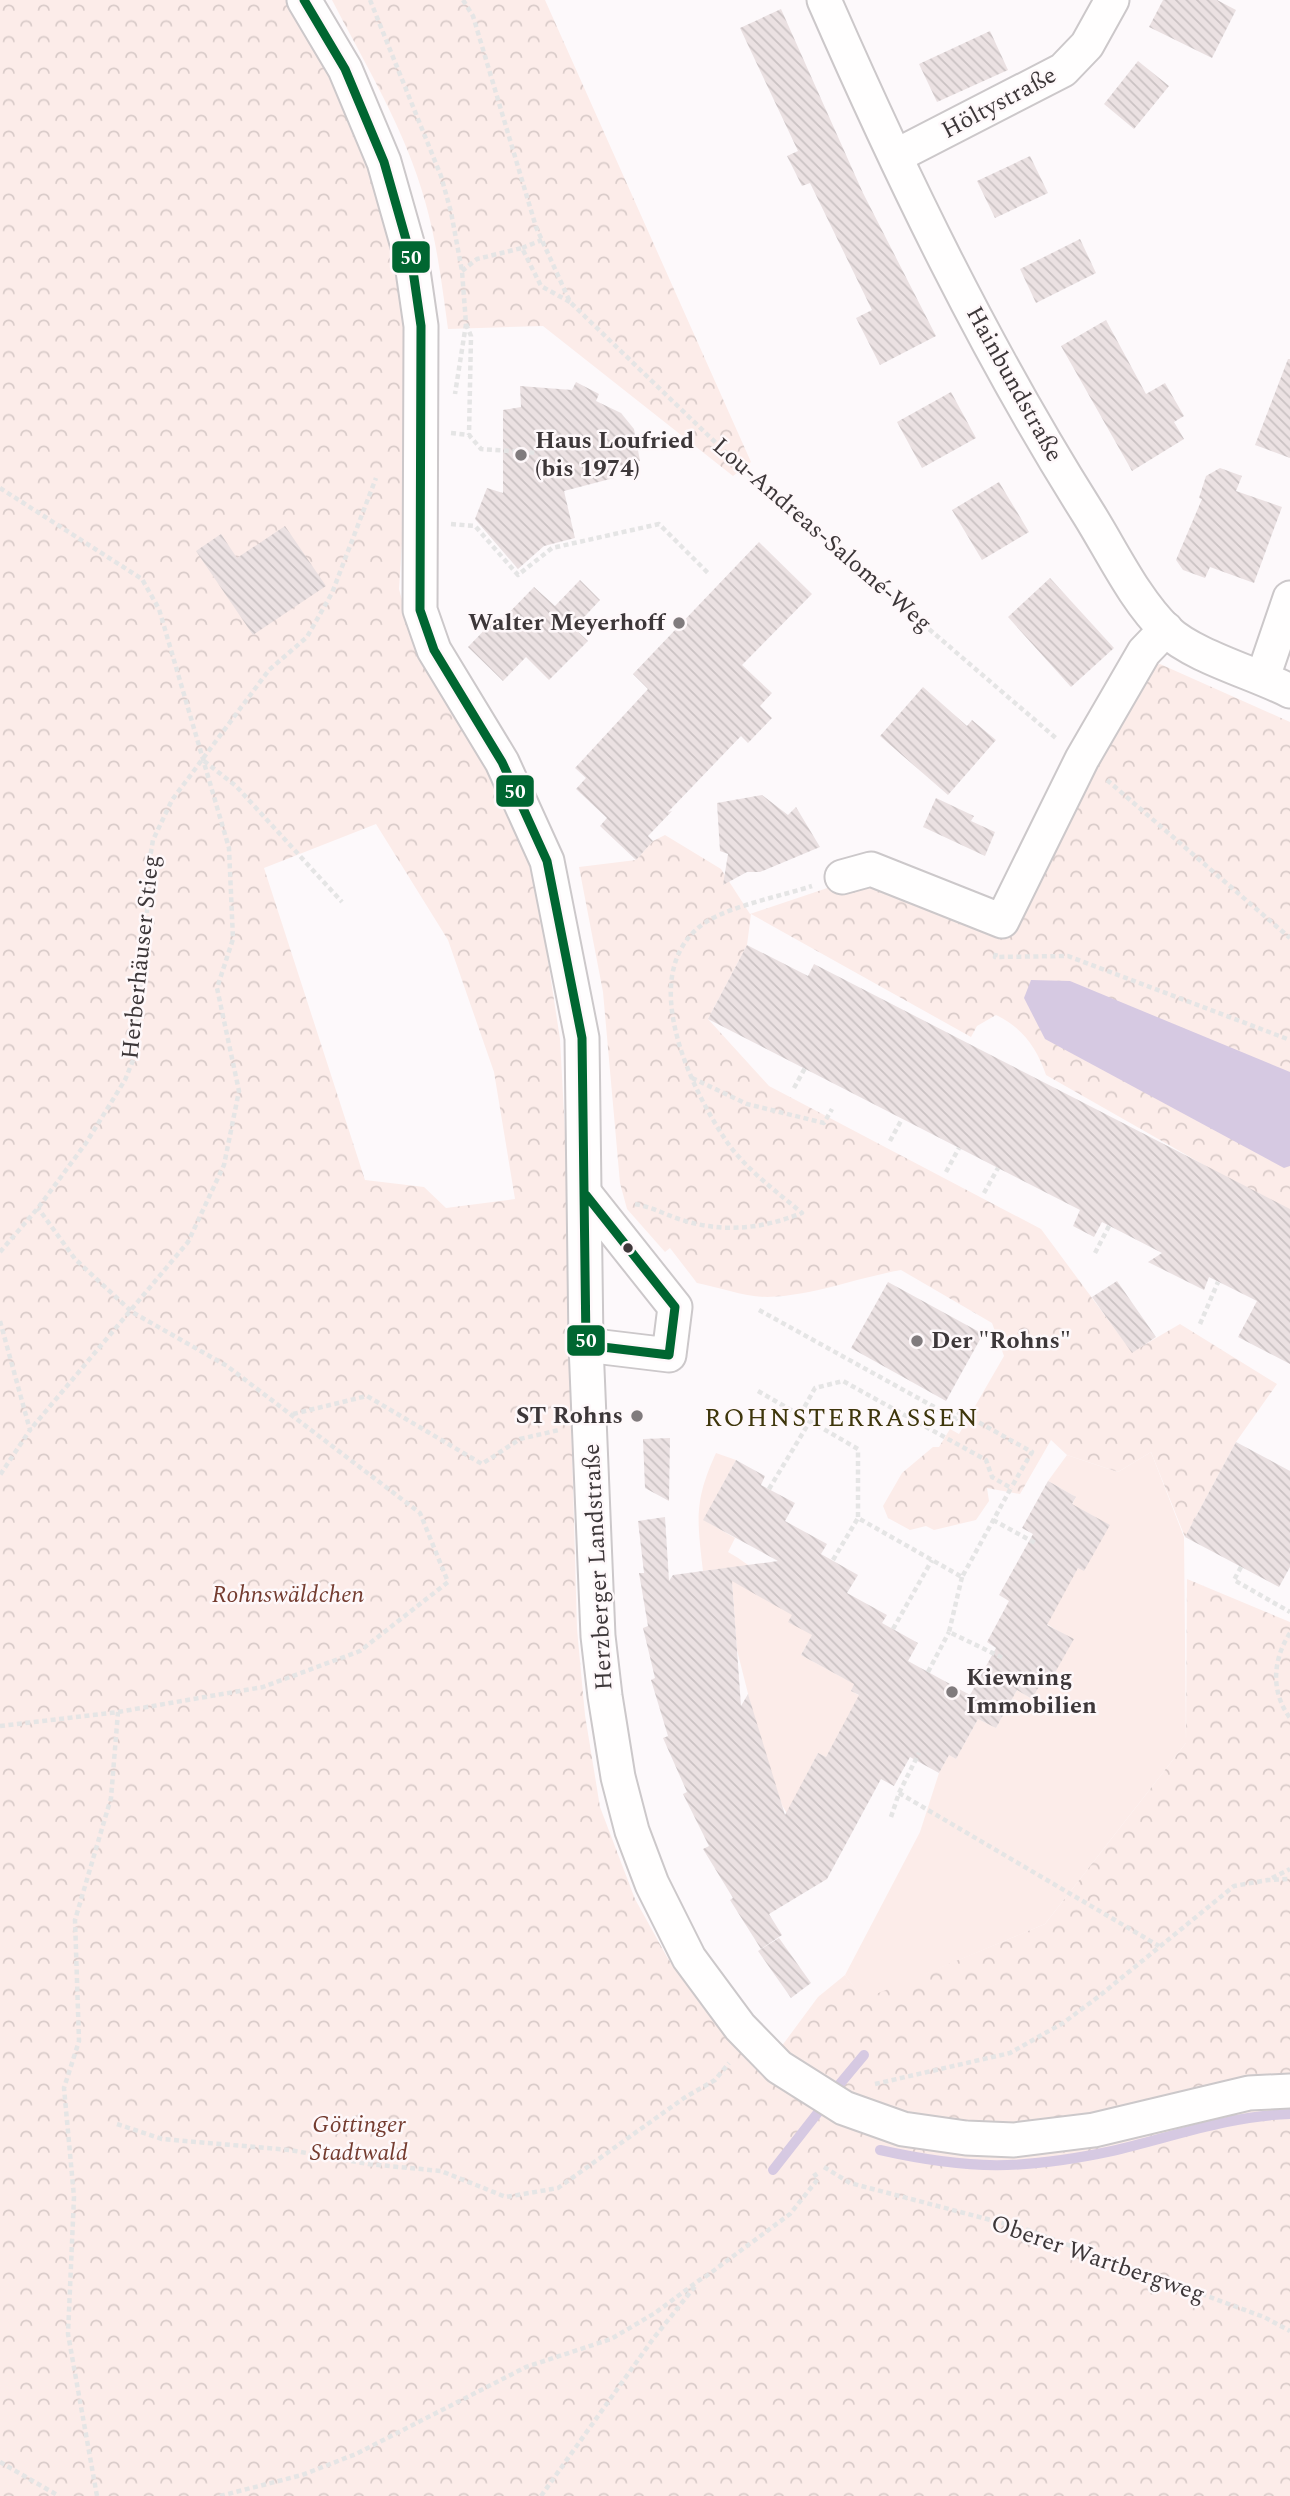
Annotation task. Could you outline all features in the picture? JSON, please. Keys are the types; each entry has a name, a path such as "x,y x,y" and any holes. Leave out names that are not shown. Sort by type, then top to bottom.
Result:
{"street":[{"name":"Herzberger Landstraße","path":"304,0 345,69 384,162 411,257 421,326 423,430 418,521 419,610 434,650 502,762 547,861 582,1038 586,1345 598,1636 611,1739 625,1808 652,1884 676,1934 704,1982 750,2038 779,2067 844,2108 903,2129 966,2138 1014,2140 1094,2130 1249,2093 1290,2091"},
{"name":"Hainbundstraße","path":"824,0 896,156 1022,403 1131,582 1166,629 1181,643 1276,684"},
{"name":"Höltystraße","path":"896,156 1063,70 1087,46 1112,0"},
{"path":"1276,684 1290,598"},
{"path":"842,877 871,869 1002,921 1082,759 1144,652 1166,629"},
{"path":"586,1195 675,1307 669,1355 586,1345"}],"path":[{"path":"370,0 441,176 462,271 466,324 471,336 469,435"},
{"name":"Lou-Andreas-Salomé-Weg","path":"463,0 473,16 542,240 570,302"},
{"path":"462,271 477,259 542,240"},
{"name":"Lou-Andreas-Salomé-Weg","path":"522,248 541,286 570,302 746,471 1290,937"},
{"path":"457,433 469,435 481,449 538,453"},
{"name":"Herberhäuser Stieg","path":"0,1252 38,1208 86,1143 125,1080 134,1058 146,934 147,875 153,841 172,800 269,670 307,637 332,593 376,478"},
{"path":"0,488 142,579 159,609 229,848 233,939 217,988 239,1091 224,1165 188,1242 132,1312 79,1368 30,1430 0,1475"},
{"path":"418,521 475,526 518,575 552,548 659,524 710,575"},
{"path":"203,761 236,786 342,902"},
{"path":"648,1206 703,1226 743,1228 781,1222 802,1213 726,1141 692,1078 673,1025 671,995 675,967 689,937 708,921 842,877"},
{"path":"995,957 1068,956 1290,1040"},
{"path":"794,1088 804,1068"},
{"path":"692,1078 747,1104 824,1124 832,1110"},
{"path":"890,1142 902,1119"},
{"path":"946,1172 959,1148"},
{"path":"984,1193 998,1168"},
{"path":"0,1726 118,1712 263,1687 360,1651 448,1582 420,1513 227,1366 132,1312 75,1259 38,1208"},
{"path":"1094,1253 1109,1226"},
{"path":"1200,1324 1218,1282"},
{"path":"759,1310 956,1419 960,1412 1032,1452 962,1577 949,1632 928,1672"},
{"path":"0,1321 30,1430"},
{"path":"800,1415 815,1388 843,1381 986,1460 992,1477 1011,1488"},
{"path":"758,1391 858,1449 858,1518 833,1560"},
{"path":"292,1414 367,1396 482,1464 520,1439 591,1422"},
{"path":"769,1489 810,1421"},
{"path":"858,1518 962,1577"},
{"path":"993,1520 1037,1545"},
{"path":"893,1629 932,1560"},
{"path":"1241,1567 1234,1580 1290,1612"},
{"path":"949,1632 1003,1658"},
{"path":"1290,1633 1278,1651 1276,1679 1279,1701 1290,1718"},
{"path":"97,2496 68,2334 74,2197 64,2088 79,2041 75,1920 111,1798 118,1712"},
{"path":"891,1817 902,1780 919,1753"},
{"path":"899,1793 1159,1946"},
{"path":"1268,1880 1290,1869"},
{"path":"869,2085 1010,2053 1063,2023 1234,1886 1268,1880 1290,1880"},
{"path":"117,2124 162,2139 290,2150 368,2164 441,2171 506,2197 558,2188 684,2098 715,2080 750,2038"},
{"name":"Oberer Wartbergweg","path":"824,2167 850,2183 1026,2229 1264,2317 1290,2331"},
{"path":"220,2496 302,2476 356,2454 526,2367 611,2339 655,2313 790,2214 818,2179 814,2173"},
{"path":"541,2496 653,2339 705,2276"},
{"path":"0,2462 60,2496"}],"green space":[{"name":"Göttinger Stadtwald","path":"0,0 288,0 330,72 371,163 402,296 407,341 405,497 399,589 411,634 487,764 532,856 560,1039 568,1189 567,1272 577,1629 585,1715 600,1807 635,1899 667,1957 704,2009 761,2074 818,1997 845,1975 864,1999 1045,1924 1186,1743 1187,1579 1290,1622 1290,2496 0,2496","holes":["376,824 448,940 494,1072 515,1199 446,1208 424,1187 365,1180 264,868"]},
{"path":"332,0 545,0 751,462 733,476 543,326 448,329 433,233 417,175 384,98"},
{"path":"1160,664 1290,722 1290,1214 1046,1075 1027,1039 1005,1020 996,1015 977,1026 971,1037 751,914 747,945 708,1019 769,1086 1041,1229 1132,1352 1180,1324 1277,1384 1236,1442 1185,1537 1151,1452 1118,1472 1067,1455 1051,1440 1020,1494 987,1488 989,1501 976,1520 934,1530 926,1526 910,1530 888,1518 883,1506 902,1473 933,1447 939,1447 950,1429 959,1434 1004,1356 992,1323 901,1270 817,1290 759,1297 697,1283 670,1248 665,1252 627,1209 620,1183 603,992 579,867 636,860 653,841 665,835 721,869 750,914 863,876 1009,929 1149,666"},
{"path":"1151,1452 1184,1537 1186,1743 1045,1924 864,2000 845,1975 920,1832 939,1773 949,1755 956,1759 978,1719 996,1728 1017,1690 1032,1699 1042,1681 1048,1684 1073,1640 1045,1623 1078,1568 1084,1570 1109,1525 1081,1509 1067,1514 1076,1497 1048,1481 1067,1455 1118,1472"},
{"path":"716,1453 736,1460 716,1497 709,1523 735,1538 728,1552 753,1569 774,1589 812,1635 801,1655 845,1679 859,1675 851,1691 896,1716 842,1728 826,1757 818,1753 804,1780 811,1855 782,1805 759,1737 737,1650 731,1568 703,1571 699,1511 704,1484"}],"shaded area":[{"path":"1031,980 1070,981 1290,1072 1290,1166 1284,1168 1045,1039 1024,998"}],"building":[{"path":"1163,0 1217,0 1236,10 1212,58 1149,27"},
{"path":"781,9 863,193 936,336 880,365 856,318 872,310 810,183 802,186 787,156 798,151 740,28"},
{"path":"990,31 1008,70 937,102 919,64"},
{"path":"1138,61 1169,86 1134,129 1104,104"},
{"path":"1030,156 1048,193 995,218 977,181"},
{"path":"1080,239 1096,273 1036,303 1020,269"},
{"path":"1106,320 1146,394 1165,383 1184,416 1174,422 1184,439 1132,471 1061,346"},
{"path":"1290,359 1290,458 1255,445"},
{"path":"576,382 599,394 596,401 621,413 634,429 640,461 612,468 614,478 564,491 575,538 544,546 518,569 475,519 487,488 503,493 503,410 521,407 520,386 572,390"},
{"path":"951,392 976,438 922,468 897,422"},
{"path":"1220,468 1242,476 1236,491 1282,507 1254,583 1210,567 1205,578 1183,570 1176,560 1202,499 1199,498 1206,476"},
{"path":"999,482 1029,532 982,560 952,510"},
{"path":"285,526 326,586 253,635 196,551 221,534 237,558"},
{"path":"759,542 812,594 742,665 772,693 760,706 772,718 748,743 741,736 668,812 672,811 648,836 653,841 636,860 600,826 607,818 576,789 586,778 575,768 648,689 633,674"},
{"path":"1050,578 1114,648 1071,687 1008,617"},
{"path":"580,580 600,600 574,628 588,641 549,680 526,657 503,681 468,647 494,620 498,624 534,587 555,606"},
{"path":"923,687 967,726 972,720 996,740 948,795 880,736"},
{"path":"762,795 788,815 796,807 820,847 760,872 747,872 723,885 728,854 720,851 717,803"},
{"path":"936,798 974,816 971,821 995,832 985,856 923,827"},
{"path":"747,945 808,976 814,964 1290,1209 1290,1364 1238,1337 1257,1301 1209,1277 1204,1290 1148,1262 1162,1253 1102,1222 1094,1237 1073,1226 1080,1210 708,1019"},
{"path":"1117,1281 1156,1337 1132,1353 1092,1297"},
{"name":"Der \"Rohns\"","path":"888,1282 983,1334 946,1401 851,1348"},
{"path":"670,1438 669,1501 645,1488 643,1439"},
{"path":"1236,1442 1290,1471 1290,1567 1279,1587 1185,1537"},
{"path":"736,1460 765,1476 761,1485 795,1503 785,1521 827,1544 821,1554 858,1575 847,1593 887,1615 882,1623 918,1643 908,1661 970,1695 996,1648 987,1642 1009,1601 999,1595 1033,1534 1022,1528 1048,1481 1076,1497 1072,1504 1110,1525 1084,1571 1078,1568 1047,1625 1074,1639 1048,1685 1042,1681 1032,1699 1017,1690 996,1728 978,1719 956,1759 949,1755 939,1773 910,1757 894,1786 881,1779 827,1879 769,1914 782,1935 761,1949 730,1900 733,1898 703,1849 709,1846 683,1794 687,1792 663,1738 668,1736 651,1680 655,1678 643,1628 648,1626 639,1573 644,1573 638,1521 665,1517 669,1581 673,1575 778,1561 703,1520","holes":["732,1581 792,1615 788,1622 812,1635 801,1655 854,1684 851,1691 859,1695 826,1757 818,1753 785,1815 748,1694 741,1706"]},
{"path":"779,1938 811,1983 791,1998 758,1951"}],"waterway":[{"path":"839,2085 864,2055"},
{"path":"773,2170 820,2110"},
{"path":"880,2150 969,2164 1051,2162 1112,2151 1244,2119 1290,2114"}],"transit line":[{"name":"50","path":"304,0 345,69 384,162 411,257 421,326 420,610 434,650 502,762 547,861 582,1038 586,1345 669,1355 675,1307 586,1195"}],"place":[{"name":"Haus Loufried (bis 1974)","path":"521,455"},
{"name":"Walter Meyerhoff","path":"679,623"},
{"name":"Der \"Rohns\"","path":"917,1341"},
{"name":"ST Rohns","path":"637,1416"},
{"name":"Kiewning Immobilien","path":"952,1692"}],"district":[{"name":"ROHNSTERRASSEN","path":"842,1418"}],"park label":[{"name":"Rohnswäldchen","path":"288,1595"}]}
